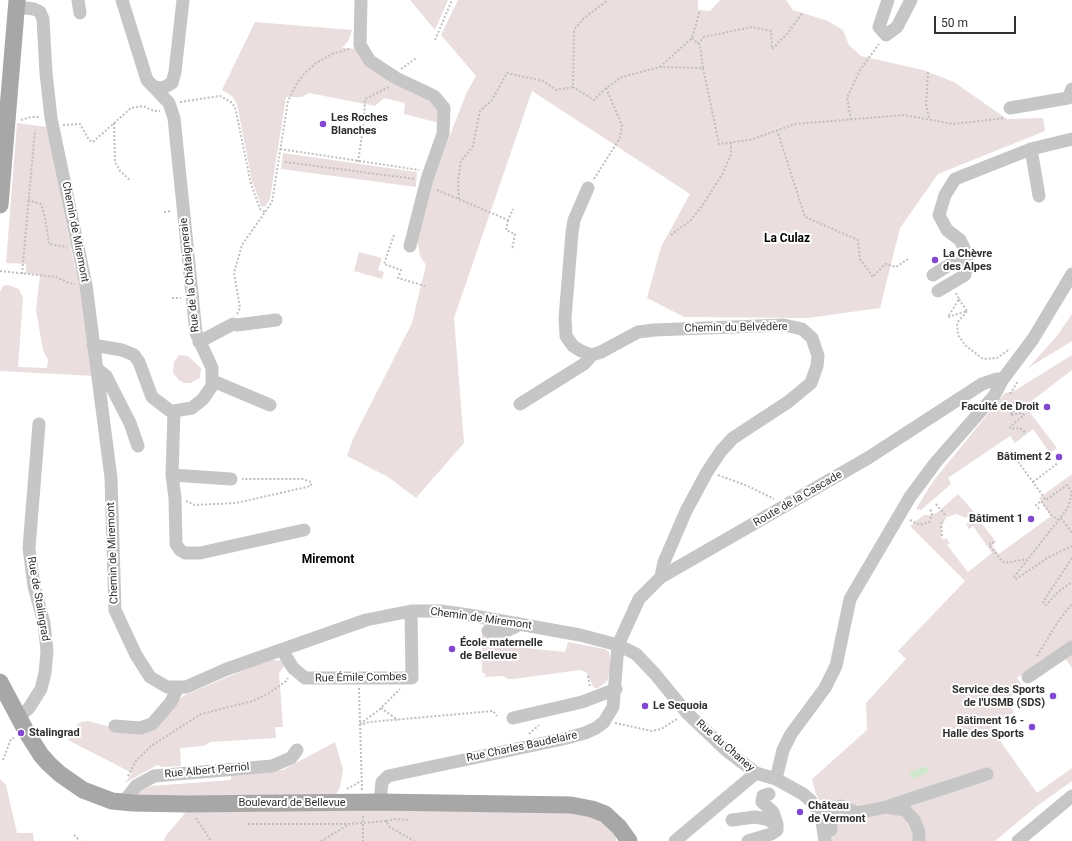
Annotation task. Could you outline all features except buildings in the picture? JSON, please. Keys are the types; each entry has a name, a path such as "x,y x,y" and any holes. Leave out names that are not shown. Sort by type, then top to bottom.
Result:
{"main road":[{"path":"0,205 17,3"},
{"name":"Boulevard de Bellevue","path":"0,682 41,755 60,774 83,790 112,801 123,803 186,804 380,802 571,805 592,809 605,814 623,837"}],"street":[{"path":"122,0 147,80 154,87 159,88 163,88 172,83 175,72 183,0"},
{"path":"361,0 360,45 370,61 396,78 434,96 444,108 443,134 426,181 410,246"},
{"path":"888,0 879,27 886,35 897,27 911,0"},
{"name":"Chemin de Miremont","path":"17,3 40,12 43,19 46,73 79,250 94,345 111,478 115,610 136,655 150,677 167,687 178,688 201,682 227,669 366,620 411,611 440,611 517,623 580,635 618,645"},
{"name":"Rue de la Châtaigneraie","path":"147,80 169,103 174,118 191,297 196,333 212,368 213,381"},
{"path":"1010,113 1068,98 1072,89"},
{"path":"938,292 965,275 967,254 960,240 947,230 939,215 945,195 955,180 1031,149 1072,139"},
{"path":"1031,149 1039,196"},
{"path":"588,188 574,220 565,318 566,336 573,346 592,355"},
{"path":"933,275 967,254"},
{"path":"776,779 783,750 791,734 825,688 836,666 850,598 903,518 910,497 936,462 994,396 1003,379 1032,339 1072,274"},
{"path":"199,342 233,324 237,325 276,320"},
{"name":"Chemin du Belvédère","path":"520,404 584,364 592,355 601,352 638,332 669,328 784,325 802,329 812,338 818,356 817,366 811,383 788,402 732,438 707,472 686,511 664,562 661,577"},
{"path":"94,345 122,350 134,355 139,362 152,397 158,403 174,411 192,408 199,403 208,394 213,381 270,405"},
{"path":"97,369 106,376 130,423 138,446"},
{"name":"Route de la Cascade","path":"618,645 639,599 661,577 868,458 982,384 997,379 1003,379"},
{"path":"174,411 172,475 175,498 176,544 180,550 185,553 200,553 304,530"},
{"name":"Rue de Stalingrad","path":"19,717 29,708 41,689 45,673 46,658 44,623 34,586 29,548 39,424"},
{"path":"172,475 231,479"},
{"name":"Rue Émile Combes","path":"282,650 293,668 306,678 412,678 411,611"},
{"path":"488,631 508,630 514,627 517,623"},
{"name":"Rue du Chaney","path":"618,645 636,654 656,674 686,712 726,750 756,773 776,779 803,794 821,815 825,841"},
{"name":"Rue Charles Baudelaire","path":"380,802 382,782 388,776 526,747 586,733 596,728 609,715 613,707 616,689 618,645"},
{"path":"1028,677 1072,647"},
{"path":"115,726 140,728 152,724 167,707 178,688"},
{"path":"512,718 582,702 616,689"},
{"name":"Rue Albert Perriol","path":"123,803 136,786 154,776 272,766 291,758 297,750"},
{"path":"675,841 756,773"},
{"path":"834,841 829,821 829,810 841,806 857,813 886,807 987,774"},
{"path":"748,841 771,834 777,830 777,824 773,812 762,802 763,796 769,794"},
{"path":"1018,841 1072,796"},
{"path":"886,807 905,810 914,820 919,832 919,841"},
{"path":"732,820 755,817 766,819 777,824"}],"path":[{"path":"435,40 452,0"},
{"path":"573,87 574,30 584,18 608,0"},
{"path":"660,67 692,38 700,10"},
{"path":"698,44 704,37 752,27 771,31 772,49 788,34 802,12"},
{"path":"851,120 847,98 852,85 886,35"},
{"path":"692,38 700,46 703,68 719,144 750,140 794,124 904,115 953,124 1010,113"},
{"path":"233,324 240,308 234,273 242,245 272,202 288,101 300,79 316,63 332,54 354,48"},
{"path":"358,162 364,121 365,99 391,85 399,70 416,58"},
{"path":"459,199 458,181 462,162 473,146 480,111 492,100 507,73 543,81 556,90 573,87 594,100 606,88 622,76 660,67 703,68"},
{"path":"928,72 926,104 929,119"},
{"path":"588,188 620,138 622,125 606,88"},
{"path":"7,121 17,122 31,117 80,124 89,140 94,142 126,110 136,106 147,107 158,112 169,103 220,96 231,102 235,107 251,184 260,209 265,212"},
{"path":"114,123 115,162 120,171 130,180"},
{"path":"22,274 35,130"},
{"path":"777,130 805,217 858,240 860,259 873,277 885,264 896,267 908,259"},
{"path":"671,235 691,220 702,206 726,167 731,154 731,143"},
{"path":"280,149 425,171 426,181"},
{"path":"285,162 426,181 440,190 508,220"},
{"path":"28,200 41,204 50,244 67,247"},
{"path":"512,250 514,234 506,230 508,220 513,209"},
{"path":"394,235 384,264 401,270 398,278 425,286"},
{"path":"0,271 56,277 69,283"},
{"path":"952,283 959,299 967,311"},
{"path":"959,299 948,317 967,311"},
{"path":"967,311 957,323 956,330 965,344 983,359 997,358 1009,348"},
{"path":"1019,380 1002,408 1013,407 1016,410 1010,414 1012,416 1022,413 1024,415 1010,427 1011,429 1020,428 1024,432 1024,435"},
{"path":"1011,452 1046,500"},
{"path":"1033,482 1058,463"},
{"path":"707,472 731,478 773,498 781,508"},
{"path":"175,498 195,505 236,503 311,486 311,482 303,479 231,479"},
{"path":"1039,509 1036,505 1046,500 1067,485 1072,493 1068,508 1014,577 1016,579 1049,557 1072,546"},
{"path":"1042,502 1052,516 1060,519 1072,533"},
{"path":"936,504 946,516"},
{"path":"903,518 916,524 925,524 931,518 930,508"},
{"path":"942,536 941,532 946,516"},
{"path":"994,544 992,542 989,545 1002,562 1005,563 1029,558"},
{"path":"1072,558 1043,602 1046,604 1058,592 1072,582"},
{"path":"1044,654 1039,658 1037,656 1059,620 1072,604"},
{"path":"126,778 136,761 151,746 166,736 201,714 253,701 269,693 286,681 293,668"},
{"path":"360,678 359,725 361,773"},
{"path":"359,725 381,708 412,678"},
{"path":"381,708 399,720"},
{"path":"359,725 370,722 493,711 498,716"},
{"path":"526,747 526,736 539,725 539,712"},
{"path":"629,726 643,730 661,728 672,723 686,712"},
{"path":"3,760 11,739"},
{"path":"362,802 363,841"},
{"path":"186,804 211,841"},
{"path":"248,824 363,824 386,822 394,819 409,820"},
{"path":"386,822 390,827 414,841"},
{"path":"321,841 349,824"},
{"path":"74,836 80,841"}],"shaded area":[{"path":"410,0 448,0 435,30"},
{"path":"458,0 698,0 698,10 710,11 720,0 786,0 793,10 828,21 843,30 849,45 861,56 923,70 954,82 1007,119 1043,118 1045,131 938,174 900,228 880,308 808,318 684,317 647,298 661,247 690,194 532,91 454,318 464,443 416,498 388,477 347,456 353,439 412,323 426,265 420,256 417,237 430,187 466,94 476,76 441,35"},
{"path":"255,22 352,30 349,40 342,48 359,49 367,67 430,100 440,111 439,123 404,114 405,103 384,98 375,106 309,93 302,97 286,97 270,199 265,207 261,206 252,181 237,104 232,96 222,90"},
{"path":"17,123 47,127 75,268 80,279 95,376 0,371 0,292 3,286 8,285 19,289 23,298 18,367 47,368 48,360 43,350 36,310 40,275 26,273 26,264 6,263"},
{"path":"283,153 417,172 416,187 281,169"},
{"path":"359,252 382,258 378,270 384,272 382,279 354,271"},
{"path":"1072,314 1072,341 1028,368 1057,336"},
{"path":"179,355 188,356 201,368 200,378 191,383 184,383 179,380 173,373 174,362"},
{"path":"1072,355 1072,370 1025,406 1057,448 1050,453 1033,429 1015,443 1010,436 948,478 951,484 921,510 916,509 934,480 1005,393 1014,391"},
{"path":"1072,474 1072,668 1059,650 1017,678 1023,687 1005,700 1014,712 991,728 1037,793 1072,768 1072,781 1037,806 995,841 827,841 827,814 816,794 812,779 867,730 866,703 906,659 898,651 965,581 910,526 924,515 931,515 938,512 958,494 974,512 966,518 957,514 947,517 942,525 941,537 944,540 946,538 950,543 947,545 968,572 992,553 973,526 969,529 966,524 976,516 996,542 992,545 999,554 1051,516 1039,498"},
{"path":"482,632 502,634 516,642 516,647 565,652 568,642 605,649 609,652 610,673 607,681 598,688 594,688 586,672 580,670 513,679 508,679 503,676 484,677 486,675 482,672"},
{"path":"273,660 283,661 286,664 279,673 283,727 275,727 276,738 211,742 203,746 180,748 181,766 162,767 157,765 125,783 132,773 68,740 77,725 81,722 88,721 118,729 135,731 185,695 254,666"},
{"path":"335,742 343,769 340,787 335,796 136,796 136,793 151,786 231,780 231,774 283,770"},
{"path":"925,766 929,770 927,772 928,773 912,779 909,772"},
{"path":"0,779 6,785 17,833 33,833 34,841 0,841"},
{"path":"572,807 615,826 616,841 164,841 165,837 186,812"}],"place":[{"name":"Les Roches Blanches","path":"323,124"},
{"name":"La Chèvre des Alpes","path":"935,260"},
{"name":"Faculté de Droit","path":"1047,407"},
{"name":"Bâtiment 2","path":"1059,457"},
{"name":"Bâtiment 1","path":"1031,519"},
{"name":"École maternelle de Bellevue","path":"452,649"},
{"name":"Service des Sports de l'USMB (SDS)","path":"1053,696"},
{"name":"Le Sequoia","path":"645,706"},
{"name":"Bâtiment 16 - Halle des Sports","path":"1032,727"},
{"name":"Stalingrad","path":"21,733"},
{"name":"Château de Vermont","path":"800,812"}],"district":[{"name":"La Culaz","path":"787,239"},
{"name":"Miremont","path":"328,560"}]}
